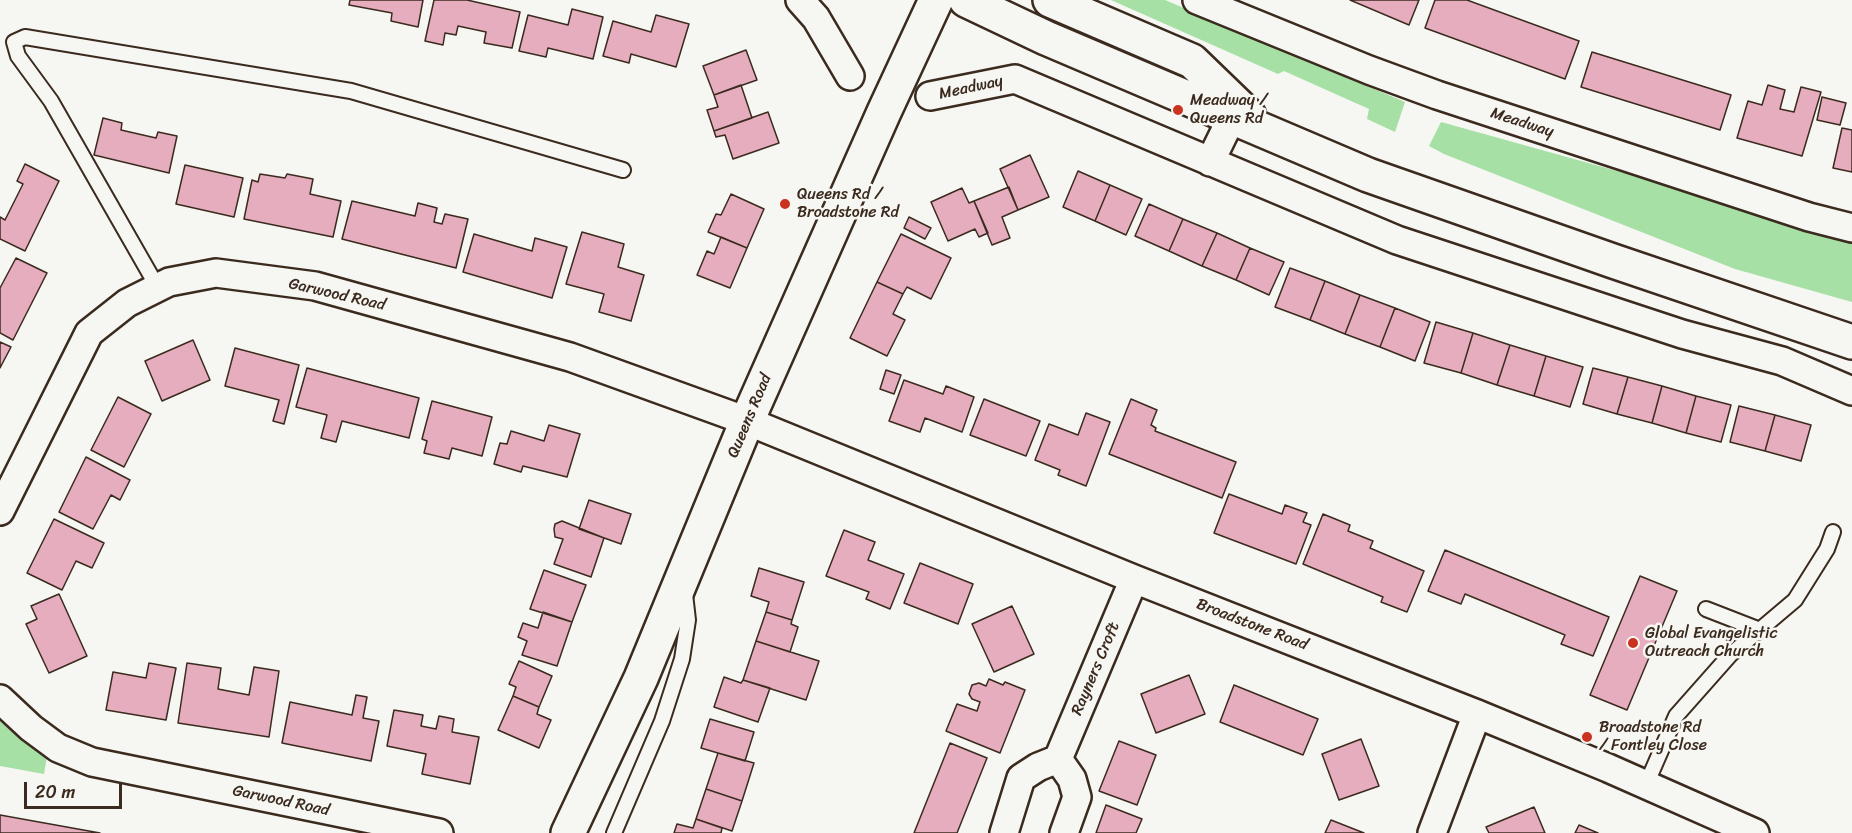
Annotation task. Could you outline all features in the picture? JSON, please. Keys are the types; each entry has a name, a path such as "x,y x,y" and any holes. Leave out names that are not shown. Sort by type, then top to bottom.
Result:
{"street":[{"path":"800,0 816,18 850,76"},
{"name":"Queens Road","path":"568,833 641,678 747,421 936,0"},
{"path":"966,0 1046,38 1380,179 1852,342"},
{"path":"1050,0 1192,62 1263,130"},
{"name":"Meadway","path":"1197,0 1369,70 1437,94 1809,218 1852,228"},
{"name":"Meadway","path":"930,96 1015,79 1396,240 1682,334 1782,361 1852,391"},
{"path":"1210,162 1232,117"},
{"name":"Garwood Road","path":"0,511 89,333 127,303 170,282 216,273 315,286 570,357 747,421"},
{"path":"1782,361 1810,327"},
{"name":"Broadstone Road","path":"747,421 1134,579 1477,714 1755,833"},
{"name":"Rayners Croft","path":"1058,759 1134,579"},
{"name":"Garwood Road","path":"0,699 31,728 58,748 92,762 439,833"},
{"path":"1432,833 1477,714"},
{"path":"1004,833 1021,778 1038,767 1058,759 1072,779 1077,797 1064,833"}],"lane":[{"path":"158,288 51,101 18,56 14,42 25,37 351,91 623,170"},
{"path":"1646,785 1676,716 1730,655 1795,600 1827,549 1833,532"},
{"path":"614,833 662,721 682,659 688,620 683,577"},
{"path":"1706,609 1760,630"}],"green space":[{"path":"1111,0 1165,0 1405,102 1395,132 1367,119 1369,109 1284,71 1278,74"},
{"path":"1441,122 1671,186 1852,242 1852,302 1735,269 1444,154 1429,146"},
{"path":"0,715 47,756 44,774 0,766"}],"building":[{"path":"350,0 423,0 418,27 391,21 392,13 349,5"},
{"path":"434,0 467,0 520,12 512,48 484,43 486,32 458,26 456,35 445,33 443,45 425,41"},
{"path":"1350,0 1419,0 1409,25"},
{"path":"1435,0 1467,0 1579,41 1565,79 1425,28"},
{"path":"572,9 603,17 593,59 548,48 546,57 519,51 528,15 568,25"},
{"path":"656,15 689,24 676,67 631,54 629,63 603,56 613,21 651,32"},
{"path":"746,50 757,80 714,95 703,66"},
{"path":"1592,52 1731,95 1720,130 1581,87"},
{"path":"741,85 752,118 714,131 707,110 718,107 714,95"},
{"path":"1768,85 1785,90 1780,109 1794,112 1801,87 1821,92 1802,156 1737,138 1748,101 1762,105"},
{"path":"1822,97 1846,103 1840,125 1817,120"},
{"path":"768,112 779,143 733,159 725,135 716,137 714,131"},
{"path":"103,118 122,123 121,130 156,138 158,132 177,136 169,173 94,155"},
{"path":"1842,128 1852,130 1852,172 1833,168"},
{"path":"1030,155 1049,197 1018,210 1000,169"},
{"path":"25,164 59,181 25,251 0,239 0,217 5,220 23,184 17,181"},
{"path":"185,165 243,178 234,217 176,204"},
{"path":"1078,171 1110,185 1095,221 1063,207"},
{"path":"260,174 285,178 287,174 313,179 310,194 341,201 333,237 244,219 252,180 258,182"},
{"path":"1110,185 1142,199 1126,235 1095,221"},
{"path":"1009,187 1018,210 1002,217 1010,238 992,245 974,201"},
{"path":"962,188 969,203 974,201 988,233 979,237 975,229 948,241 931,202"},
{"path":"731,194 764,209 747,248 708,232 716,214 721,215"},
{"path":"352,201 415,216 418,203 437,208 434,222 442,224 445,214 468,219 456,268 342,239"},
{"path":"1149,204 1183,219 1169,251 1135,236"},
{"path":"909,217 931,228 925,239 904,228"},
{"path":"1183,219 1217,233 1202,266 1169,251"},
{"path":"582,232 624,244 618,267 644,275 631,321 599,312 604,294 566,284"},
{"path":"1217,233 1250,248 1236,280 1202,266"},
{"path":"474,234 532,251 535,238 567,247 552,298 463,272"},
{"path":"901,234 951,258 931,299 907,287 903,294 877,282"},
{"path":"721,237 747,248 730,288 697,275 707,251 714,254"},
{"path":"1250,248 1284,262 1269,295 1236,280"},
{"path":"16,258 47,273 13,340 0,333 0,288"},
{"path":"1290,268 1325,281 1310,320 1275,307"},
{"path":"1325,281 1360,295 1345,334 1310,320"},
{"path":"877,282 903,294 893,314 905,320 887,356 850,338"},
{"path":"1360,295 1395,308 1380,347 1345,334"},
{"path":"1395,308 1430,322 1415,361 1380,347"},
{"path":"1436,322 1473,333 1461,373 1424,363"},
{"path":"1473,333 1510,345 1497,385 1461,373"},
{"path":"193,340 210,380 162,401 145,361"},
{"path":"0,342 11,347 0,368"},
{"path":"1510,345 1546,356 1534,396 1497,385"},
{"path":"235,348 299,365 284,424 273,421 279,400 225,386"},
{"path":"1546,356 1583,367 1570,407 1534,396"},
{"path":"307,368 419,398 409,438 342,421 336,442 321,438 327,415 296,407"},
{"path":"1593,368 1628,377 1617,414 1583,404"},
{"path":"886,370 901,375 894,394 880,389"},
{"path":"1628,377 1662,386 1652,423 1617,414"},
{"path":"904,380 943,394 946,386 974,397 962,432 925,418 920,432 889,421"},
{"path":"1662,386 1696,396 1686,433 1652,423"},
{"path":"1696,396 1731,405 1721,442 1686,433"},
{"path":"118,397 151,414 124,467 91,450"},
{"path":"984,399 1040,421 1026,456 970,435"},
{"path":"1131,399 1157,410 1151,425 1156,428 1155,431 1236,462 1222,498 1109,454"},
{"path":"432,401 492,417 482,456 452,448 449,459 424,453 427,441 422,439"},
{"path":"1739,406 1775,415 1765,451 1730,442"},
{"path":"1086,413 1110,422 1086,486 1058,475 1060,470 1035,460 1049,424 1078,435"},
{"path":"1775,415 1811,425 1801,461 1765,451"},
{"path":"549,425 580,434 567,477 523,466 521,472 494,464 500,443 507,444 511,431 544,441"},
{"path":"86,457 130,480 120,500 111,495 93,529 59,512"},
{"path":"1229,494 1282,514 1285,505 1307,513 1303,522 1311,525 1296,564 1214,533"},
{"path":"589,500 631,514 621,544 579,529"},
{"path":"1323,514 1350,525 1348,531 1373,541 1370,548 1424,571 1407,612 1381,602 1383,597 1303,564"},
{"path":"54,519 104,543 92,568 76,561 62,590 27,573"},
{"path":"562,521 604,538 591,577 554,564 563,539 555,537 554,529 555,524"},
{"path":"844,530 875,542 868,560 904,574 890,609 866,599 869,592 826,576"},
{"path":"1445,550 1609,617 1593,656 1561,644 1565,635 1465,594 1461,604 1428,591"},
{"path":"920,563 973,584 958,624 904,603"},
{"path":"759,568 804,582 792,620 766,612 769,602 751,596"},
{"path":"544,570 586,585 572,622 530,609"},
{"name":"Global Evangelistic Outreach Church","path":"1640,576 1677,591 1627,710 1590,695"},
{"path":"59,594 87,656 49,673 26,624 37,619 31,606"},
{"path":"1012,606 1034,654 994,672 972,624"},
{"path":"543,612 572,622 557,666 522,655 527,641 518,637 523,623 538,628"},
{"path":"766,612 792,620 791,624 798,627 790,652 756,641"},
{"path":"756,641 819,661 806,700 743,680"},
{"path":"519,661 552,676 539,707 513,696 516,687 509,684"},
{"path":"149,663 176,668 166,720 106,710 113,672 146,678"},
{"path":"187,663 221,668 218,689 249,695 254,667 279,671 269,737 178,723"},
{"path":"1189,675 1205,714 1156,733 1141,694"},
{"path":"724,677 741,683 743,680 770,688 758,722 714,707"},
{"path":"989,679 1003,685 1005,682 1025,690 1000,753 946,731 957,704 977,711 980,702 972,699 969,694 972,685 979,683 986,686"},
{"path":"1234,685 1318,719 1303,755 1220,722"},
{"path":"356,695 367,697 363,718 379,721 371,761 282,743 290,702 352,715"},
{"path":"513,696 539,707 537,714 551,720 539,748 498,730"},
{"path":"394,710 423,715 421,726 436,729 439,716 454,719 452,732 479,737 470,784 422,774 426,754 387,746"},
{"path":"710,719 754,732 745,761 701,748"},
{"path":"1361,739 1379,786 1339,800 1322,754"},
{"path":"1119,741 1156,755 1137,805 1099,791"},
{"path":"950,743 987,758 957,833 914,833"},
{"path":"718,753 754,763 742,801 706,789"},
{"path":"706,789 742,801 732,831 696,819"},
{"path":"1106,805 1142,819 1136,833 1096,833"},
{"path":"1534,807 1545,833 1489,833 1486,827"},
{"path":"0,815 100,833 0,833"},
{"path":"696,819 722,828 721,833 674,833 677,824 693,828"},
{"path":"1331,820 1364,833 1325,833"},
{"path":"1579,825 1598,833 1575,833"}],"place":[{"name":"Meadway / Queens Rd","path":"1178,110"},
{"name":"Queens Rd / Broadstone Rd","path":"785,204"},
{"name":"Global Evangelistic Outreach Church","path":"1633,643"},
{"name":"Broadstone Rd / Fontley Close","path":"1587,737"}]}
